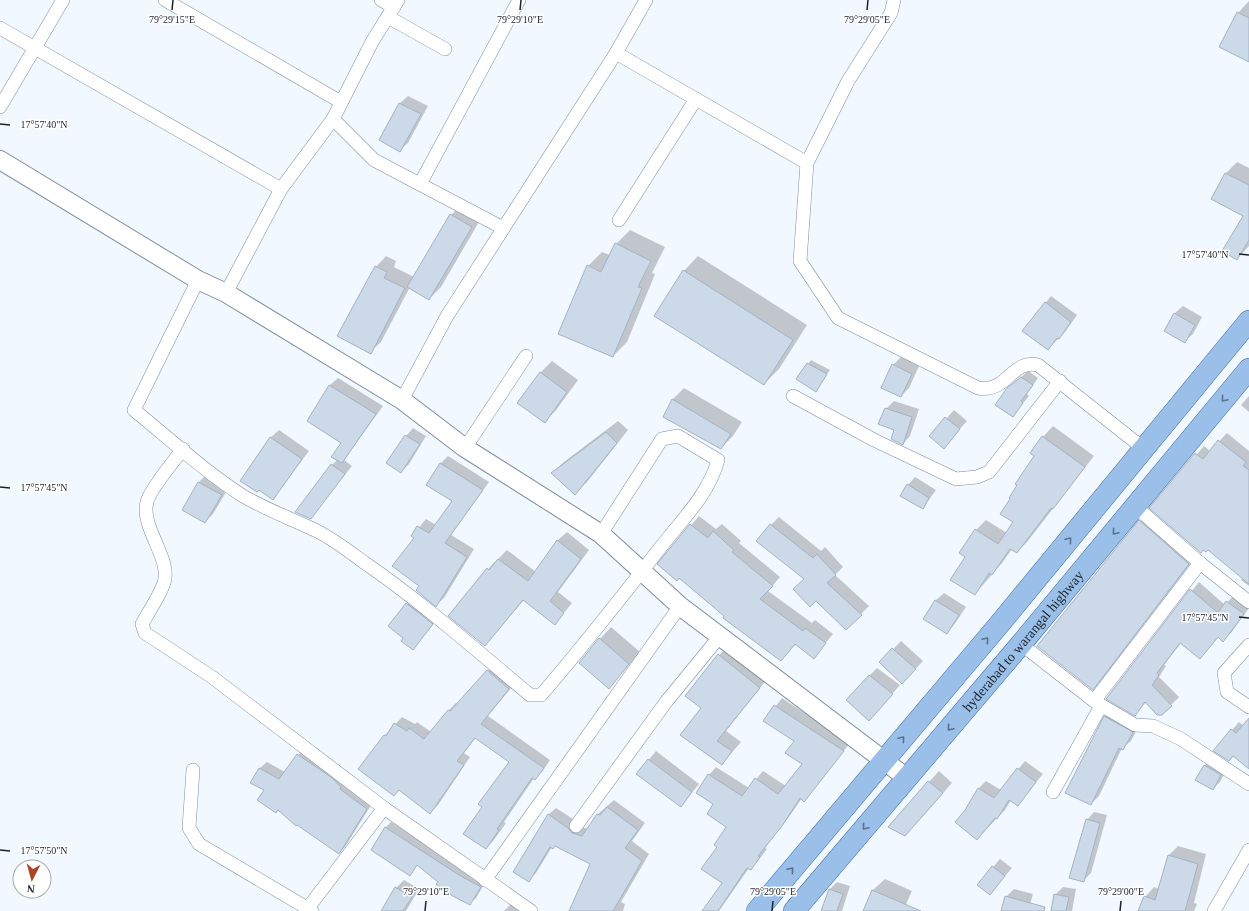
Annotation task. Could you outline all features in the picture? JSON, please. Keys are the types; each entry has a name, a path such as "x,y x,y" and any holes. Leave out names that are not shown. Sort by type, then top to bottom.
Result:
{"main road":[{"path":"756,911 883,761 1249,321"},
{"name":"hyderabad to warangal highway","path":"794,911 1021,644 1249,369"}],"street":[{"path":"0,107 63,0"},
{"path":"165,0 341,102"},
{"path":"381,0 445,48"},
{"path":"420,184 519,0"},
{"path":"402,400 447,316 616,53 646,0"},
{"path":"894,0 891,13 848,81 807,163 800,261 838,318 978,388 988,390 995,388 1019,368 1031,363 1038,365 1144,448"},
{"path":"226,293 281,189 333,119 372,42 393,8"},
{"path":"0,28 281,189"},
{"path":"616,53 807,163"},
{"path":"619,220 696,99"},
{"path":"333,119 374,160 503,228"},
{"path":"0,160 198,280 226,293 402,400 465,448 601,534 680,606 907,778"},
{"path":"198,280 134,410 183,449 208,472 242,495 263,508 319,532 409,594 534,696 541,695 551,684 704,492 714,476 718,460 678,436 662,439 601,534"},
{"path":"465,448 526,356"},
{"path":"793,396 874,440 956,479 977,477 989,472 1060,381"},
{"path":"183,449 146,502 147,518 164,564 165,574 164,582 142,624 145,632 212,677 384,808 530,911"},
{"path":"1136,507 1200,563 1249,602"},
{"path":"1053,792 1097,704 1200,563"},
{"path":"485,880 680,606"},
{"path":"576,826 666,702 720,636"},
{"path":"1021,644 1097,704 1135,725 1153,726 1181,738 1249,784"},
{"path":"1249,645 1224,673 1227,692 1249,707"},
{"path":"193,770 189,828 199,844 310,910 384,808"},
{"path":"1214,911 1249,850"}],"building":[{"path":"1237,12 1249,18 1249,62 1219,47"},
{"path":"399,103 421,114 400,152 379,140"},
{"path":"1225,173 1249,185 1249,240 1237,260 1222,251 1243,216 1211,199"},
{"path":"450,214 472,227 429,300 407,287"},
{"path":"615,243 651,261 638,287 642,288 613,357 558,334 587,265 601,272"},
{"path":"375,266 387,272 384,278 405,288 371,354 337,336"},
{"path":"683,270 793,340 764,385 654,316"},
{"path":"1045,302 1071,322 1059,339 1057,338 1048,350 1022,331"},
{"path":"1174,313 1195,325 1185,343 1164,331"},
{"path":"807,363 827,374 816,392 796,379"},
{"path":"892,364 912,374 901,397 881,388"},
{"path":"540,372 567,392 545,423 517,403"},
{"path":"1021,377 1033,385 1021,401 1023,403 1013,417 995,405 1007,388"},
{"path":"329,385 376,414 342,463 331,457 341,443 307,421"},
{"path":"672,399 731,434 721,449 663,417"},
{"path":"885,408 912,417 903,445 891,439 894,430 878,424"},
{"path":"945,417 960,429 944,449 929,436"},
{"path":"606,432 617,443 575,495 551,473"},
{"path":"405,435 420,444 401,473 386,463"},
{"path":"1042,436 1085,467 1053,509 1051,508 1017,553 1010,549 992,575 989,573 975,595 950,580 965,557 959,553 975,529 998,544 1013,522 1000,514 1017,485 1015,484 1034,456 1030,453"},
{"path":"270,437 302,459 273,500 259,490 257,492 240,481"},
{"path":"1218,440 1246,462 1243,466 1249,470 1249,584 1208,550 1206,552 1203,550 1201,553 1149,508 1195,453 1203,459"},
{"path":"440,463 483,490 445,543 467,557 436,607 416,590 419,586 392,566 414,538 411,536 417,526 429,533 452,501 426,485"},
{"path":"331,464 345,474 311,519 295,512"},
{"path":"198,482 222,495 205,523 182,510"},
{"path":"907,484 929,498 923,509 900,496"},
{"path":"1139,520 1189,564 1093,690 1037,646"},
{"path":"690,524 708,538 713,531 734,550 732,552 773,586 760,599 803,631 805,628 826,643 814,659 795,644 781,661 723,618 724,616 679,578 677,581 657,564"},
{"path":"770,524 813,558 817,554 836,575 827,583 862,615 846,630 816,601 810,607 793,589 804,579 756,541"},
{"path":"557,540 581,559 550,601 564,613 555,625 523,600 485,646 448,616 487,568 489,570 498,559 528,581"},
{"path":"1190,589 1218,613 1226,601 1244,614 1223,642 1218,637 1200,659 1180,643 1157,673 1159,675 1152,685 1172,706 1162,715 1157,715 1145,702 1135,716 1106,699"},
{"path":"935,600 959,615 947,634 923,619"},
{"path":"406,603 433,624 413,650 401,641 403,638 388,626"},
{"path":"599,638 629,664 609,689 579,663"},
{"path":"892,648 916,669 902,684 879,662"},
{"path":"718,654 760,688 717,741 732,751 722,765 680,735 701,708 685,696"},
{"path":"487,670 509,689 481,724 544,768 535,780 532,778 497,829 499,830 486,849 463,834 482,807 478,804 509,762 475,738 457,761 464,765 430,814 399,790 394,796 358,769 384,735 386,736 394,723 407,731 409,728 424,739 448,710 450,711"},
{"path":"869,675 893,694 869,721 846,700"},
{"path":"774,705 844,751 804,802 800,798 782,826 758,856 760,857 751,870 747,868 718,911 702,911 722,883 701,869 717,847 714,845 726,827 707,814 713,804 696,793 708,774 742,796 755,778 778,794 802,764 785,753 794,741 763,721"},
{"path":"1104,716 1133,732 1123,750 1119,748 1091,805 1065,793"},
{"path":"1249,718 1249,769 1233,756 1229,761 1213,751 1231,729 1236,733"},
{"path":"297,754 331,777 341,787 340,789 367,809 339,854 297,825 296,826 278,810 276,813 257,800 264,790 250,783 259,768 279,779"},
{"path":"648,759 692,792 681,807 636,774"},
{"path":"1204,765 1221,775 1213,790 1195,780"},
{"path":"1017,768 1036,782 1018,806 1009,800 997,819 995,818 977,840 955,822 965,810 978,788 994,798"},
{"path":"928,781 943,793 905,836 888,827"},
{"path":"607,807 638,830 625,848 642,861 613,911 569,911 590,864 555,846 553,849 550,847 529,882 513,872 548,814 568,828 572,833 582,836 597,814 600,815"},
{"path":"1086,819 1100,823 1084,882 1069,878"},
{"path":"385,827 459,875 481,887 470,905 451,895 436,884 438,882 417,865 410,876 371,850"},
{"path":"1168,855 1198,864 1185,911 1138,911 1144,896 1155,900"},
{"path":"992,866 1005,876 990,895 977,885"},
{"path":"395,887 412,897 403,911 381,911"},
{"path":"829,889 843,894 837,911 821,911"},
{"path":"872,890 921,911 863,911"},
{"path":"1054,894 1069,897 1066,911 1051,911"},
{"path":"1005,896 1045,907 1044,911 1001,911"}]}
